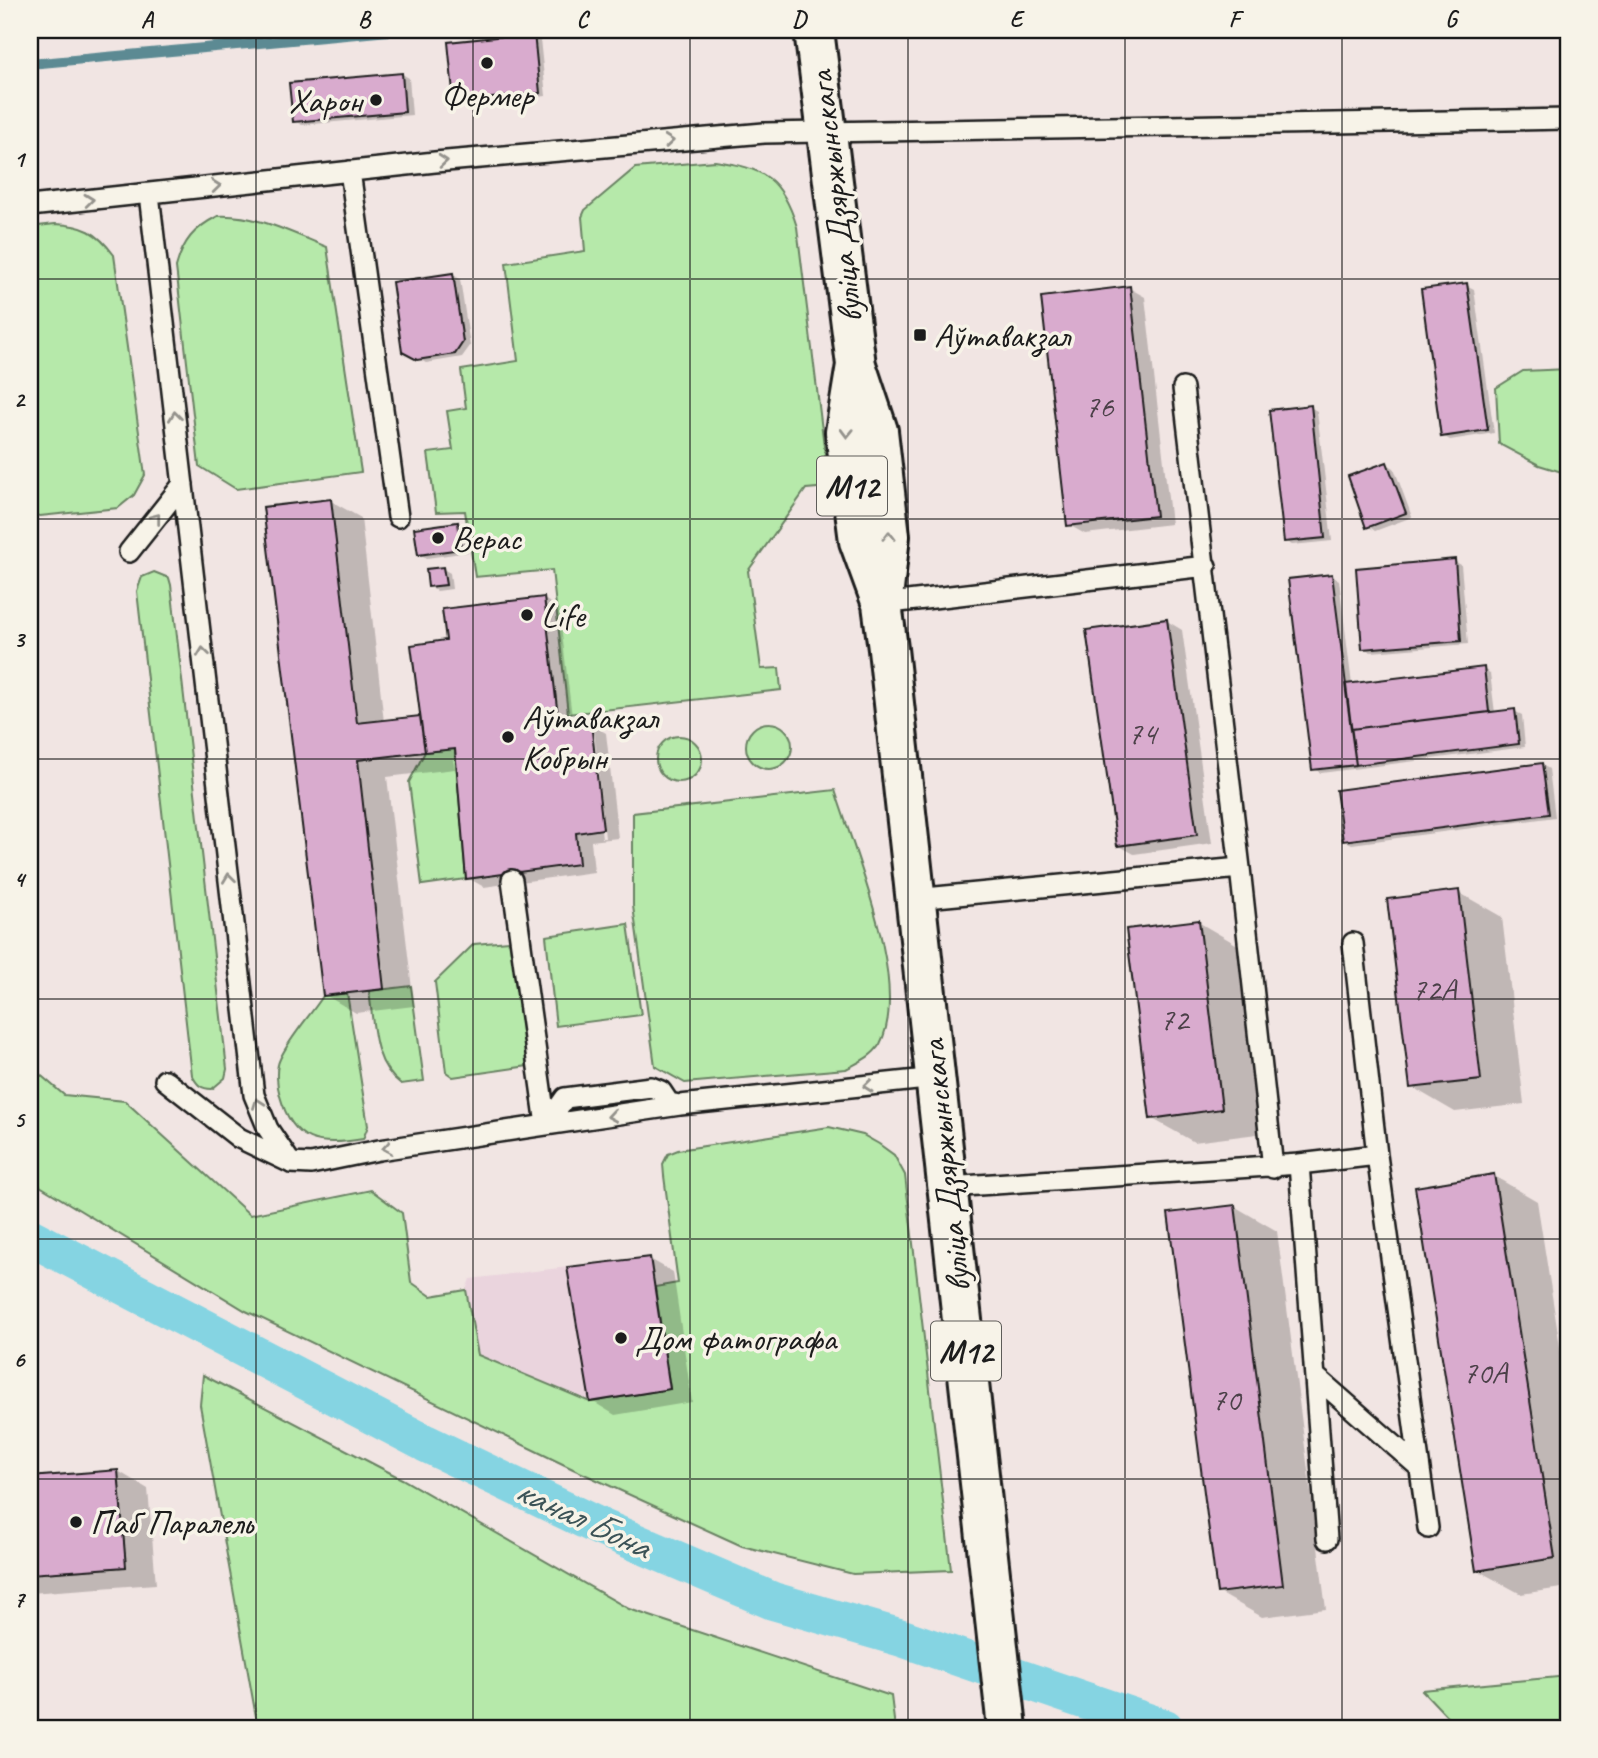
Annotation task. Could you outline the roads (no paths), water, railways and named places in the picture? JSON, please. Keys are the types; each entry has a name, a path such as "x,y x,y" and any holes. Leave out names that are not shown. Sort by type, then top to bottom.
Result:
{"main road":[{"name":"вуліца Дзяржынскага","path":"814,30 856,365 878,431 890,536 882,604 1007,1728"}],"lane":[{"path":"30,206 350,171 764,133 1568,119"},
{"path":"350,171 398,517"},
{"path":"149,194 254,1095 268,1129 291,1163"},
{"path":"1183,388 1206,566 1273,1168"},
{"path":"129,552 183,484"},
{"path":"882,604 1206,566"},
{"path":"915,899 1240,868"},
{"path":"512,880 546,1125"},
{"path":"1353,943 1377,1155 1428,1528"},
{"path":"165,1080 239,1138 291,1163 310,1164 379,1150 680,1105 936,1078"},
{"path":"948,1187 1273,1168 1377,1155"},
{"path":"1299,1164 1327,1539"},
{"path":"1315,1376 1419,1467"}],"waterway":[{"path":"30,64 389,31"},
{"name":"канал Бона","path":"30,1237 425,1443 600,1527 773,1601 902,1638 1165,1728"}],"place":[{"name":"Фермер","path":"487,63"},
{"name":"Харон","path":"376,100"},
{"name":"Аўтавакзал","path":"920,335"},
{"name":"Верас","path":"438,538"},
{"name":"Life","path":"527,615"},
{"name":"Аўтавакзал Кобрын","path":"508,737"},
{"name":"Дом фатографа","path":"621,1338"},
{"name":"Паб Паралель","path":"76,1522"}]}
